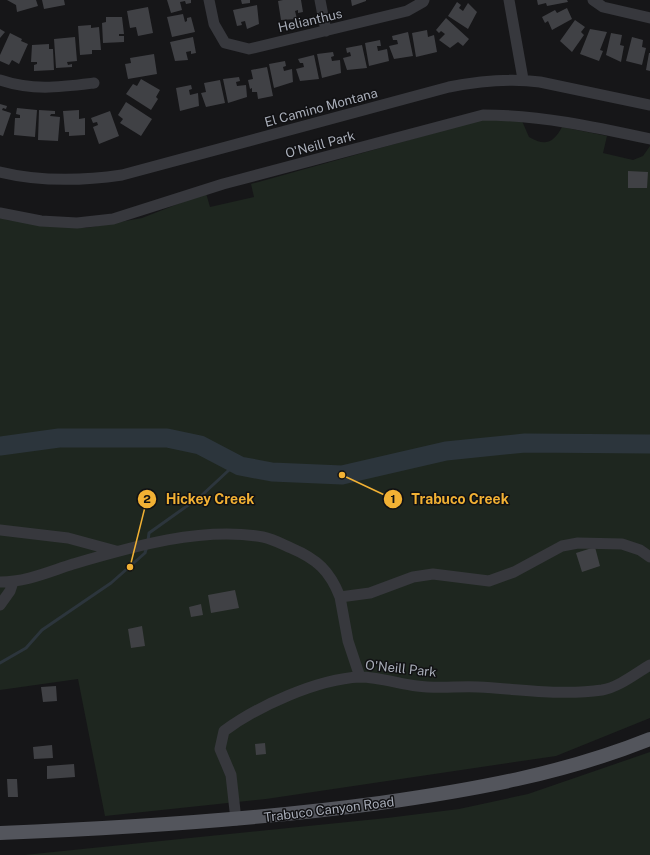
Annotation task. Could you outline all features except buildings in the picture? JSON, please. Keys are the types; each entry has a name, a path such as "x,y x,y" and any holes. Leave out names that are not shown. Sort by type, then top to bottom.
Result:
{"main road":[{"name":"Trabuco Canyon Road","path":"0,833 82,830 236,820 319,811 476,788 548,772 605,756 650,739"}],"street":[{"name":"Helianthus","path":"209,0 214,24 225,44 249,49 408,11 424,1"},
{"path":"320,0 326,31"},
{"path":"509,0 523,79"},
{"path":"592,0 603,7 650,18"},
{"name":"El Camino Montana","path":"0,172 54,180 91,179 122,175 449,87 485,81 523,79 559,85 650,105"},
{"path":"0,80 18,86 51,88 94,83"},
{"name":"O'Neill Park","path":"0,213 41,222 77,223 113,219 223,184 483,115 526,116 592,126 650,139"},
{"path":"0,530 68,538 117,551"},
{"path":"0,582 27,580 117,551 156,542 228,534 263,537 301,552 320,564 334,581 340,597 348,641 360,677"},
{"path":"340,597 370,593 413,577 433,574 489,580 514,572 562,546 578,543 622,544 640,550 650,557"},
{"path":"0,605 10,591 13,582"},
{"name":"O'Neill Park","path":"236,820 231,775 220,749 224,730 236,722 291,693 329,682 360,677 419,686 476,687 565,692 603,690 621,683 650,665"}],"shaded area":[{"path":"484,119 522,121 529,137 540,142 553,139 562,127 607,136 603,153 633,160 643,156 650,146 650,718 556,756 266,799 105,816 78,679 0,690 0,214 7,220 86,228 142,218 206,193 210,207 254,197 251,184"},
{"path":"650,752 650,855 24,855 387,818 459,809 528,794"}],"waterway":[{"path":"0,446 59,438 167,438 200,445 240,466 272,472 342,475 446,451 525,443 650,444"},
{"path":"148,541 149,533 201,496 229,470 240,466"},
{"path":"0,663 26,648 42,630 111,583 145,553 147,546"}],"place":[{"name":"Trabuco Creek","path":"342,475"},
{"name":"Hickey Creek","path":"130,567"}]}
